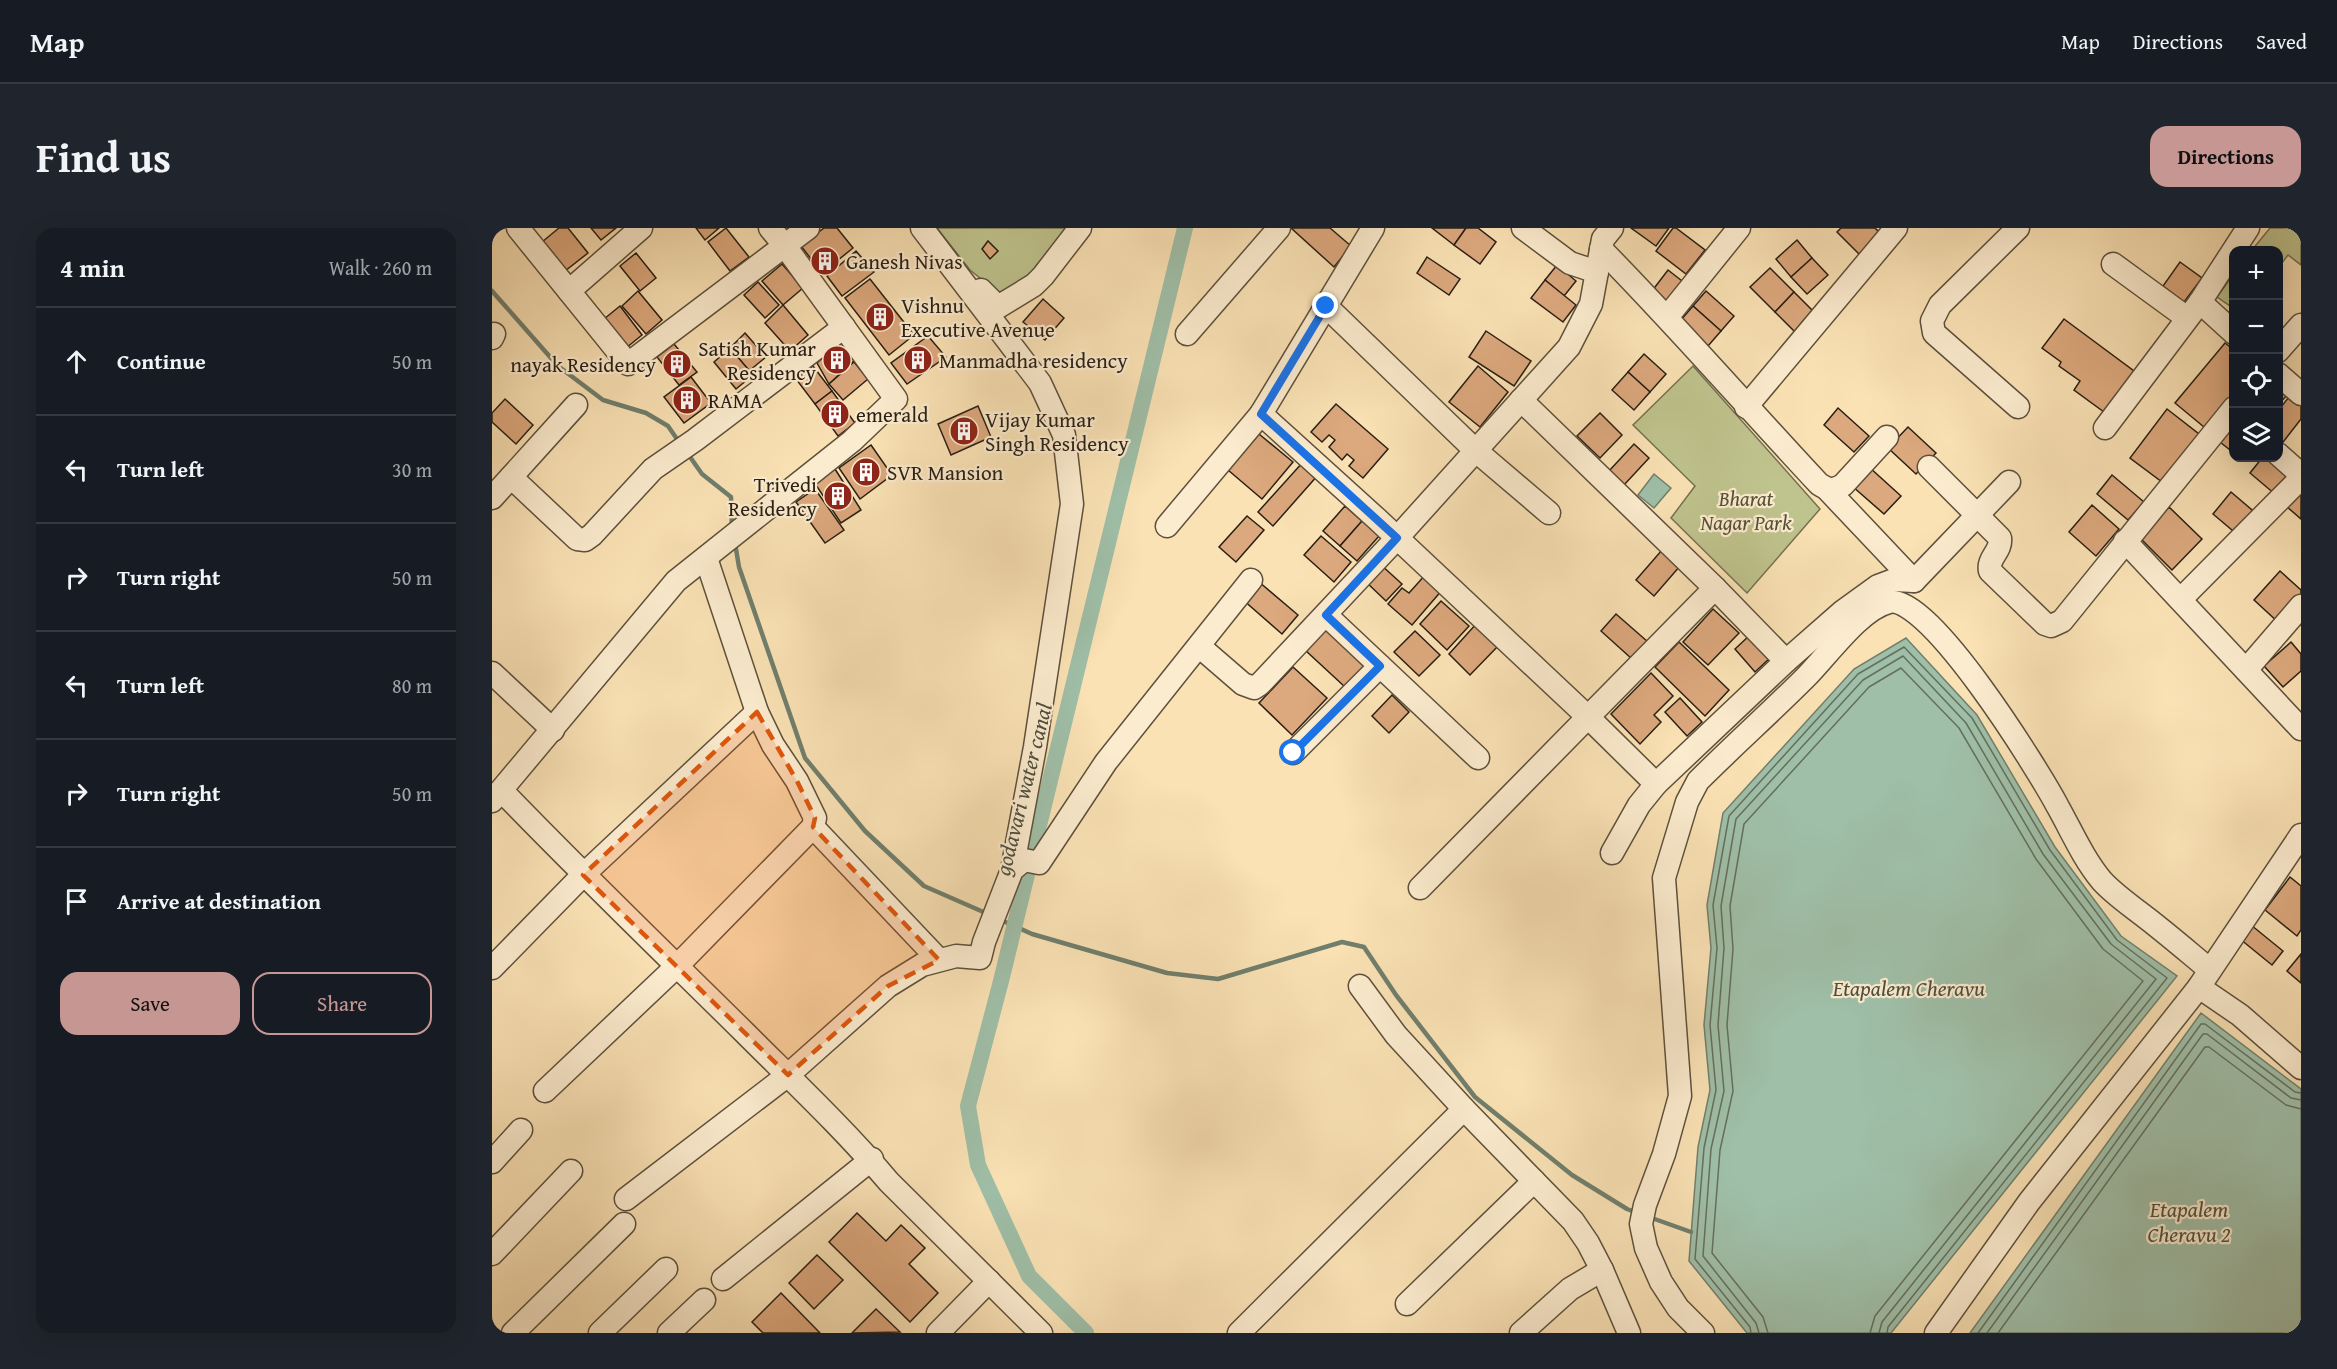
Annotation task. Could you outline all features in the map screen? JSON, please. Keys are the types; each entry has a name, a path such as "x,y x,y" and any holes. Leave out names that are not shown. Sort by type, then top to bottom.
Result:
{"street":[{"path":"518,228 628,364 808,228"},
{"path":"569,291 642,228"},
{"path":"770,228 896,399 852,441 676,581 497,796 584,875 677,966 1041,1333"},
{"path":"922,228 1040,383 1064,435 1072,504 1035,747 1025,864"},
{"path":"933,228 966,274 998,307 1034,285 1080,228"},
{"path":"1187,334 1279,228"},
{"path":"1523,228 1570,263 1597,272"},
{"path":"1199,646 1244,684 1254,688 1260,684 1397,538 1569,347 1591,304 1603,239 1612,228"},
{"path":"1668,316 1739,228"},
{"path":"1746,407 1896,228"},
{"path":"2018,228 1940,305 1932,321 1934,333 2018,407"},
{"path":"2105,428 2193,310 2248,228"},
{"path":"1167,526 1261,414 1369,229"},
{"path":"1601,249 1668,316 1746,407 1914,581"},
{"path":"2113,264 2229,330"},
{"path":"1326,306 1475,450 1549,513"},
{"path":"2283,345 2301,325"},
{"path":"511,477 577,539 585,540 642,478 844,327"},
{"path":"2283,378 2301,394"},
{"path":"1521,400 1715,588 1786,661"},
{"path":"492,498 576,405"},
{"path":"1261,414 1397,538 1656,784"},
{"path":"1929,467 2000,538 2000,547 1989,562 1990,571 2045,624 2051,626 2062,621 2229,416"},
{"path":"1827,489 1835,489 1843,485 1887,437"},
{"path":"2181,599 2296,482 2299,477 2297,471 2283,458"},
{"path":"1612,853 1639,806 1656,784 1786,661 1842,612 1878,586 1894,580 1914,581 2009,482"},
{"path":"2125,541 2301,729"},
{"path":"545,1091 677,966 813,827 815,818 797,781 773,745 757,712 706,558"},
{"path":"626,1199 788,1076 888,986 922,964 956,956 980,958 984,942 1025,864 1251,580"},
{"path":"1420,888 1715,588"},
{"path":"1702,1333 1678,1308 1661,1282 1646,1248 1641,1224 1680,1096 1664,878 1687,802 1698,781 1806,677 1857,623 1879,605 1893,601 1904,603 1932,625 1959,658 2021,745 2059,808 2081,851 2102,880 2240,1015 2301,1068"},
{"path":"2246,670 2301,606"},
{"path":"1326,615 1478,758"},
{"path":"1293,753 1380,666"},
{"path":"492,673 553,730"},
{"path":"492,968 584,875 757,712"},
{"path":"813,827 939,960"},
{"path":"1936,1333 2029,1202 2204,978 2301,836"},
{"path":"1360,986 1396,1035 1573,1221 1602,1270 1629,1333"},
{"path":"1239,1333 1464,1109"},
{"path":"492,1162 521,1130"},
{"path":"723,1279 880,1170"},
{"path":"492,1254 572,1172"},
{"path":"1407,1304 1534,1181"},
{"path":"513,1333 624,1224"},
{"path":"600,1333 666,1269"},
{"path":"1521,1333 1569,1289 1602,1270"},
{"path":"938,1333 989,1281"},
{"path":"669,1333 704,1300"}],"highlighted area":[{"path":"757,712 797,781 815,818 813,827 939,960 888,986 788,1075 583,875"}],"green space":[{"path":"937,228 1072,228 1049,261 1000,294 970,270"},
{"path":"2270,228 2301,228 2301,265 2288,255 2283,262 2283,246 2255,246"},
{"path":"2229,280 2229,305 2217,297"},
{"name":"Bharat Nagar Park","path":"1693,366 1820,509 1747,593 1671,518 1695,486 1633,425"}],"water":[{"path":"1654,474 1671,488 1654,508 1638,495"},
{"name":"Etapalem Cheravu","path":"1906,638 1977,715 2055,847 2121,936 2177,976 1891,1333 1747,1333 1689,1261 1698,1147 1710,1090 1704,1025 1711,948 1707,905 1723,813 1854,669"},
{"name":"Etapalem Cheravu 2","path":"2201,1013 2301,1089 2301,1333 1970,1333"}],"building":[{"path":"559,228 568,228 588,253 565,271 542,242"},
{"path":"591,228 616,228 601,240"},
{"path":"696,228 719,228 705,240"},
{"path":"726,228 749,257 730,271 708,242"},
{"name":"Ganesh Nivas","path":"824,228 837,228 853,248 822,273 801,246"},
{"path":"1291,228 1330,228 1351,246 1334,267"},
{"path":"1432,228 1466,228 1454,245"},
{"path":"1466,228 1478,228 1496,242 1480,264 1454,245"},
{"path":"1631,228 1669,228 1656,246"},
{"path":"1673,228 1705,250 1686,274 1656,251"},
{"path":"1841,228 1875,228 1880,233 1859,254 1837,232"},
{"path":"1797,240 1812,258 1791,277 1776,259"},
{"path":"988,241 998,251 990,259 982,249"},
{"path":"856,251 874,272 842,296 827,276"},
{"path":"636,253 656,278 640,291 620,266"},
{"path":"1427,257 1460,279 1449,295 1417,273"},
{"path":"1812,258 1828,275 1807,294 1791,277"},
{"path":"2180,262 2202,278 2184,302 2163,286"},
{"path":"782,264 803,288 783,305 762,281"},
{"path":"1557,265 1576,281 1564,296 1545,280"},
{"path":"1770,268 1794,292 1775,312 1750,287"},
{"path":"1668,270 1686,284 1669,305 1652,291"},
{"name":"Vishnu Executive Avenue","path":"870,279 914,335 889,355 845,298"},
{"path":"1545,280 1576,305 1563,322 1531,298"},
{"path":"758,282 779,305 765,318 744,295"},
{"path":"638,291 662,320 646,334 622,306"},
{"path":"1706,291 1734,316 1721,331 1693,306"},
{"path":"1794,292 1819,317 1799,336 1775,312"},
{"path":"1043,299 1064,318 1045,340 1023,322"},
{"path":"783,305 808,335 790,351 765,323"},
{"path":"620,306 642,335 626,348 604,319"},
{"path":"1693,306 1721,331 1708,346 1680,321"},
{"path":"2064,319 2134,371 2104,412 2074,390 2080,381 2059,366 2061,362 2042,348"},
{"path":"1486,331 1531,361 1514,386 1469,357"},
{"path":"745,333 766,357 749,371 730,348"},
{"name":"Manmadha residency","path":"928,336 946,357 907,384 891,363"},
{"name":"Satish Kumar Residency","path":"841,340 857,358 829,384 817,363"},
{"path":"2225,343 2229,346 2229,398 2204,427 2175,403"},
{"name":"nayak Residency","path":"674,344 697,372 679,385 657,357"},
{"path":"730,348 753,375 736,389 714,362"},
{"path":"1644,354 1666,374 1650,392 1628,372"},
{"path":"854,362 868,379 843,400 829,384"},
{"path":"813,366 832,391 815,404 796,379"},
{"path":"1478,366 1508,392 1480,427 1449,402"},
{"path":"1628,372 1650,392 1634,410 1612,390"},
{"name":"RAMA","path":"691,377 711,403 684,423 664,397"},
{"path":"2283,390 2288,394 2283,400"},
{"name":"emerald","path":"832,391 855,423 838,436 815,404"},
{"path":"2292,393 2301,400 2301,419 2283,442 2283,408"},
{"path":"505,399 533,425 516,444 492,422 492,413"},
{"path":"1336,404 1388,449 1363,478 1349,466 1354,460 1347,454 1342,460 1329,447 1335,440 1329,435 1322,442 1311,432"},
{"name":"Vijay Kumar Singh Residency","path":"978,406 991,437 951,455 938,424"},
{"path":"1838,408 1869,436 1854,452 1824,425"},
{"path":"2167,409 2199,434 2162,482 2130,458"},
{"path":"1600,413 1622,435 1600,458 1577,436"},
{"path":"2229,426 2229,449 2216,439"},
{"path":"1908,427 1936,453 1916,474 1888,448"},
{"path":"1259,434 1293,462 1262,499 1228,470"},
{"path":"1634,444 1649,458 1624,485 1609,471"},
{"name":"SVR Mansion","path":"871,445 892,475 860,499 839,468"},
{"path":"1303,462 1318,475 1273,526 1258,512"},
{"path":"2259,462 2279,462 2293,474 2276,495 2250,473"},
{"path":"1869,467 1901,496 1884,514 1852,486"},
{"name":"Trivedi Residency","path":"835,469 861,510 841,523 814,482"},
{"path":"2112,475 2144,502 2128,520 2097,494"},
{"path":"2301,488 2301,519 2286,506"},
{"path":"815,489 844,530 825,543 796,502"},
{"path":"2231,492 2258,515 2239,536 2213,514"},
{"path":"2092,505 2119,529 2096,556 2069,532"},
{"path":"1345,506 1362,521 1340,546 1323,531"},
{"path":"2169,507 2202,539 2172,570 2139,537"},
{"path":"1247,516 1264,530 1236,562 1219,547"},
{"path":"1362,521 1379,536 1357,561 1340,546"},
{"path":"1321,536 1351,562 1334,582 1304,555"},
{"path":"1662,550 1680,566 1654,596 1636,580"},
{"path":"1380,564 1402,584 1386,601 1365,581"},
{"path":"2280,571 2301,590 2301,600 2279,623 2254,600"},
{"path":"1426,574 1443,589 1412,625 1388,604 1402,588 1409,593"},
{"path":"1258,581 1298,615 1282,634 1242,599"},
{"path":"1441,601 1469,626 1447,650 1420,624"},
{"path":"1713,609 1739,633 1708,665 1683,642"},
{"path":"1616,614 1648,642 1632,659 1601,631"},
{"path":"1477,623 1499,645 1470,675 1449,654"},
{"path":"1329,625 1368,662 1345,687 1305,650"},
{"path":"1415,631 1440,655 1419,676 1394,652"},
{"path":"1750,635 1771,657 1755,672 1735,649"},
{"path":"1679,642 1729,690 1705,716 1655,667"},
{"path":"2291,642 2301,654 2301,671 2283,687 2264,666"},
{"path":"1293,667 1327,698 1292,735 1259,703"},
{"path":"1651,673 1673,696 1654,715 1661,722 1640,744 1611,714"},
{"path":"1392,695 1409,712 1389,733 1372,716"},
{"path":"1680,698 1702,722 1687,736 1665,712"},
{"path":"2290,877 2301,886 2301,930 2297,936 2265,910"},
{"path":"2251,925 2283,951 2272,965 2240,939"},
{"path":"2301,954 2301,983 2287,971"},
{"path":"857,1213 886,1241 901,1225 925,1248 909,1264 938,1293 910,1322 829,1242"},
{"path":"817,1255 843,1280 814,1309 789,1283"},
{"path":"781,1293 820,1333 763,1333 752,1322"},
{"path":"876,1309 900,1332 852,1333"}],"waterway":[{"name":"godavari water canal","path":"1086,1333 1029,1276 978,1165 968,1106 1001,981 1185,228"},
{"path":"492,291 558,366 603,400 646,413 668,426 679,442"},
{"path":"688,454 702,474 731,497 732,529"},
{"path":"735,543 739,567 805,758 865,831 924,886 988,914"},
{"path":"1001,920 1032,934 1167,973 1218,979 1342,942 1364,947 1396,995 1475,1097 1572,1175 1635,1212"},
{"path":"1649,1217 1691,1232"}],"place":[{"name":"Ganesh Nivas","path":"825,261"},
{"name":"Vishnu Executive Avenue","path":"880,317"},
{"name":"Satish Kumar Residency","path":"837,360"},
{"name":"Manmadha residency","path":"918,360"},
{"name":"nayak Residency","path":"677,364"},
{"name":"RAMA","path":"687,400"},
{"name":"emerald","path":"835,414"},
{"name":"Vijay Kumar Singh Residency","path":"964,431"},
{"name":"SVR Mansion","path":"866,472"},
{"name":"Trivedi Residency","path":"838,496"}],"route":[{"path":"1293,753 1380,666 1326,615 1397,538 1261,414 1326,306"}]}
